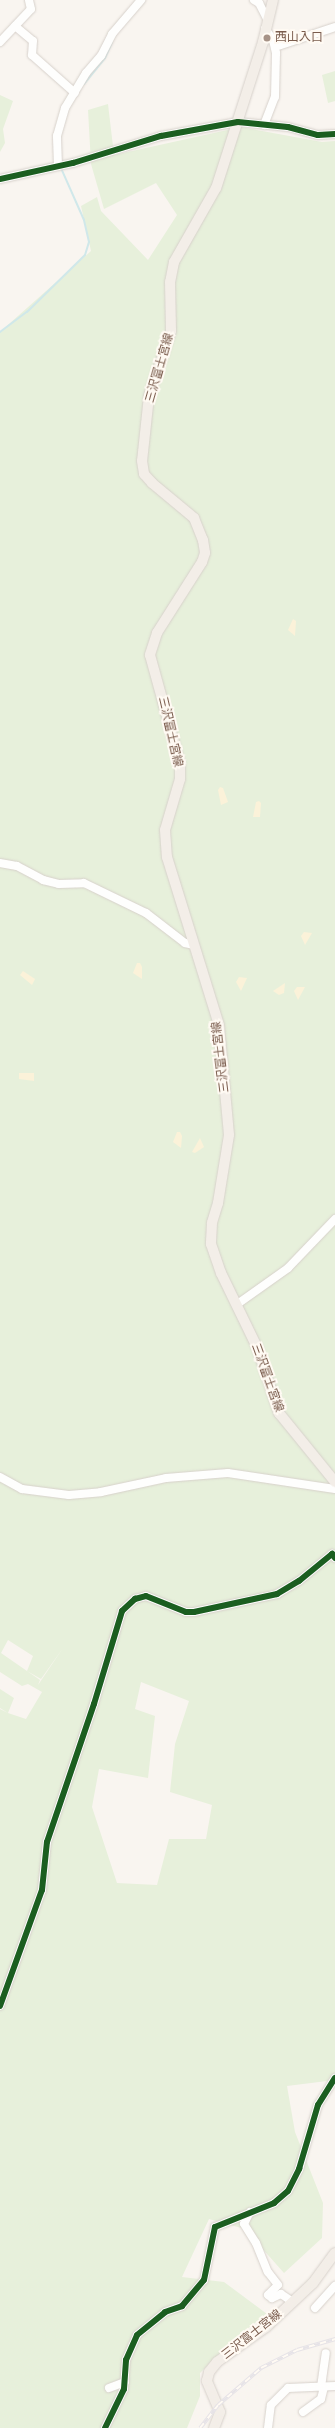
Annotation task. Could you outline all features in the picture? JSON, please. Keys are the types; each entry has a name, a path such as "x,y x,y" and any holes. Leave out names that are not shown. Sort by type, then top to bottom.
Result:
{"main road":[{"name":"三沢富士宮線","path":"273,0 238,122 216,188 174,262 170,282 171,331 149,396 142,461 144,474 152,483 194,518 204,546 202,562 157,633 150,655 180,764 180,779 165,830 167,857 219,1025 229,1136 220,1196 212,1223 211,1244 221,1273 257,1347 279,1413 335,1482"},
{"name":"三沢富士宮線","path":"214,2428 220,2412 207,2381 209,2372 217,2362 266,2327 293,2302 313,2283 335,2253"}],"street":[{"path":"0,42 31,9 29,0"},
{"path":"62,166 58,126 86,73 101,56 112,34 141,0"},
{"path":"254,0 259,3 275,47 275,97 264,125"},
{"path":"15,26 33,41 32,55 75,93"},
{"path":"275,47 335,27"},
{"path":"0,179 62,166 161,136 238,122 288,127 318,135 335,134"},
{"path":"0,863 17,866 43,880 59,884 84,883 146,913 185,943 194,945"},
{"path":"236,1305 288,1268 335,1219"},
{"path":"0,1477 22,1489 69,1495 101,1492 166,1478 228,1474 335,1489"},
{"path":"0,2006 42,1890 47,1842 92,1711 122,1610 135,1600 146,1596 186,1612 194,1612 278,1594 299,1581 332,1554 335,1558"},
{"path":"105,2428 124,2389 126,2360 137,2335 165,2312 182,2306 204,2280 215,2227 274,2203 288,2191 299,2169 318,2105 335,2078"},
{"path":"250,2212 244,2224 256,2243 268,2272 278,2285 268,2295 272,2298 281,2294 293,2302"},
{"path":"315,2308 335,2286"},
{"path":"302,2412 321,2399 326,2353"},
{"path":"109,2388 125,2382"},
{"path":"268,2428 271,2405 278,2395 288,2388 335,2386"}],"green space":[{"path":"335,71 335,101 328,103 322,75"},
{"path":"0,95 13,101 3,129 5,143 0,152"},
{"path":"108,104 114,155 241,127 322,142 335,141 335,2080 287,2086 295,2132 323,2203 322,2238 284,2273 245,2229 209,2219 182,2277 224,2282 267,2314 238,2336 200,2373 200,2396 187,2428 0,2428 0,1709 26,1719 42,1692 28,1684 22,1686 0,1672 0,332 91,251 81,206 97,197 101,211 148,260 177,215 156,183 104,209 91,164 88,110","holes":["8,1640 33,1656 27,1671 1,1653","63,1648 38,1685 40,1680 27,1671 41,1679","141,1682 189,1701 175,1744 170,1792 212,1805 206,1839 169,1839 157,1885 117,1883 92,1807 99,1769 148,1778 155,1716 135,1709"]},
{"path":"0,1689 14,1698 8,1713 0,1708"}],"sand":[{"path":"293,619 296,621 295,636 288,630"},
{"path":"220,787 223,788 228,802 221,805 218,790"},
{"path":"259,801 261,803 260,817 253,817 256,802"},
{"path":"304,932 312,933 305,945 301,936"},
{"path":"137,963 140,963 142,967 142,979 133,973"},
{"path":"23,971 35,979 32,985 20,975"},
{"path":"239,977 247,978 241,991 236,982"},
{"path":"285,983 284,993 279,995 273,991"},
{"path":"297,987 305,987 298,1000 294,991"},
{"path":"19,1073 34,1073 34,1081 19,1079"},
{"path":"177,1132 180,1132 182,1136 181,1148 173,1142"},
{"path":"200,1138 204,1147 195,1153 192,1152"}],"waterway":[{"path":"84,84 105,58 112,42"},
{"path":"0,332 27,312 85,255 89,242 84,220 61,168"}],"railway":[{"path":"200,2428 218,2405 261,2368 297,2350 335,2339"}],"cycle path":[{"path":"0,179 73,163 161,136 238,122 288,127 318,135 335,134"},
{"path":"0,2006 42,1890 47,1842 94,1704 122,1611 135,1599 146,1596 186,1612 194,1612 277,1594 299,1581 332,1554 335,1558"},
{"path":"105,2428 124,2389 126,2360 137,2335 165,2312 182,2306 204,2280 215,2227 274,2203 288,2191 299,2169 318,2105 335,2078"}],"place":[{"name":"西山入口","path":"267,38"}]}
